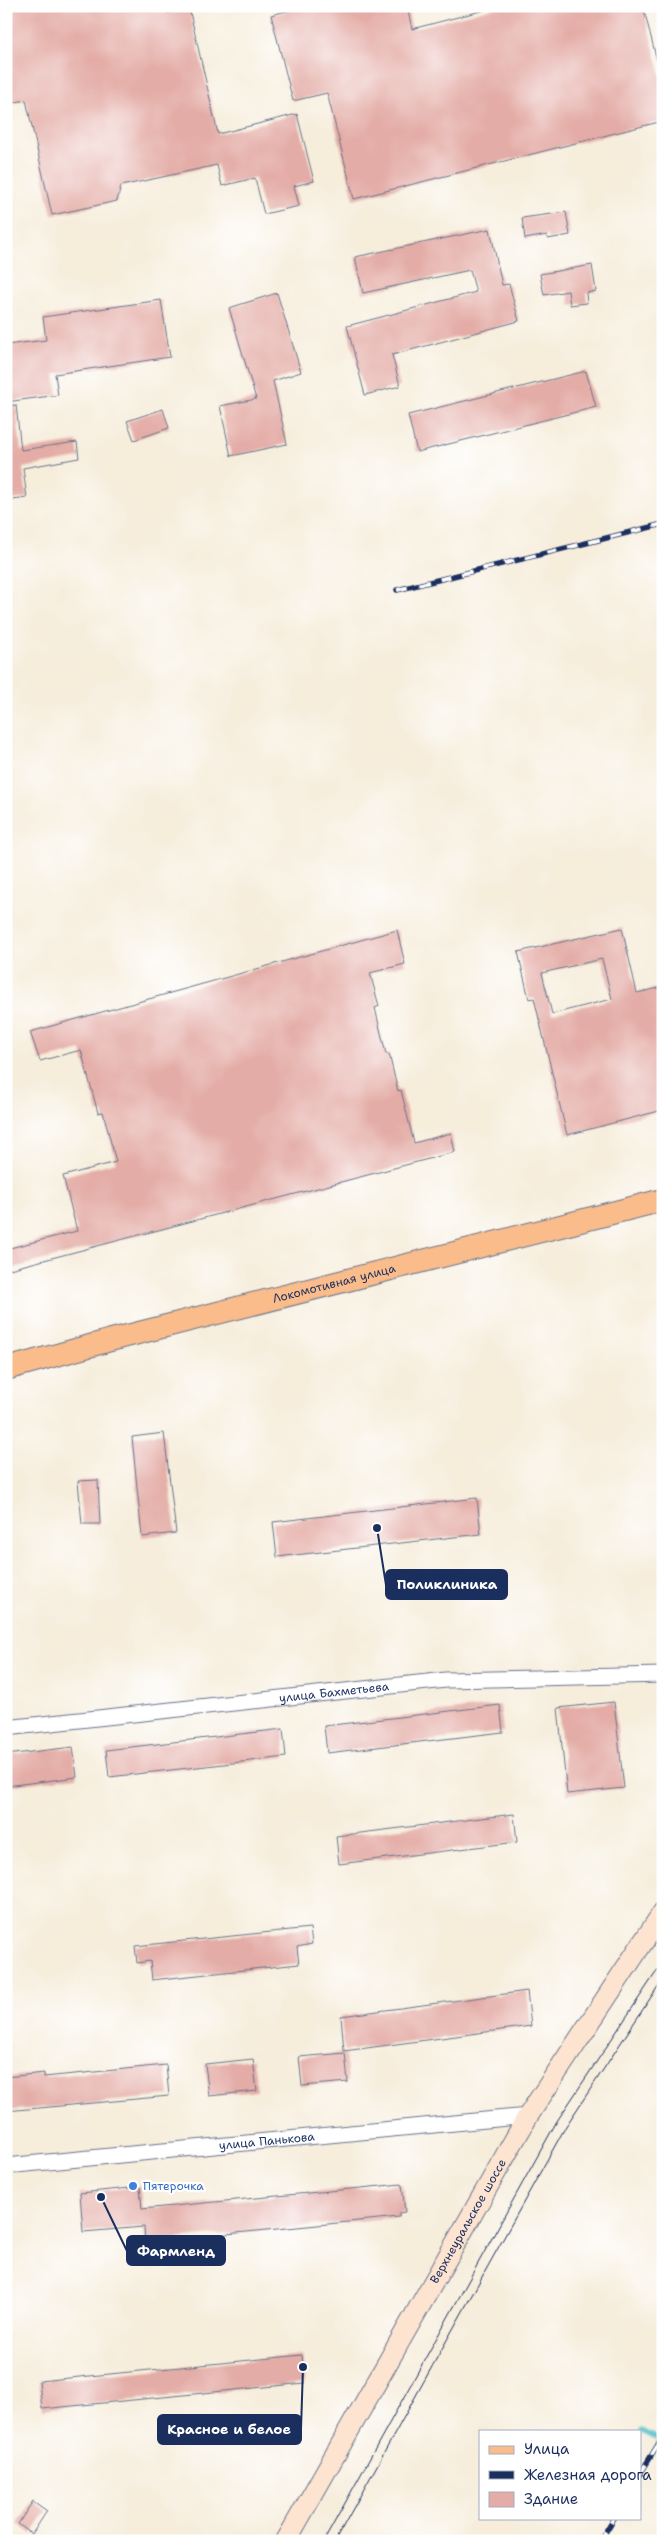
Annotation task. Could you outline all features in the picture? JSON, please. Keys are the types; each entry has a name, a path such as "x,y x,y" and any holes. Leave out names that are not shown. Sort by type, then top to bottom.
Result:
{"main road":[{"name":"Локомотивная улица","path":"6,1369 130,1335 663,1200"},
{"name":"Верхнеуральское шоссе","path":"286,2541 528,2116 663,1912"}],"street":[{"name":"улица Бахметьева","path":"6,1728 446,1680 663,1675"},
{"name":"улица Панькова","path":"6,2166 528,2116"}],"building":[{"path":"6,6 166,6 168,13 189,8 218,134 297,114 314,181 294,186 299,206 264,214 255,178 222,186 217,165 121,186 117,201 52,215 26,100 6,104"},
{"path":"306,6 407,6 412,29 500,6 643,6 663,84 663,121 354,199 327,93 293,101 271,15"},
{"path":"566,212 570,235 548,239 547,235 525,239 522,218"},
{"path":"490,229 502,285 509,284 519,321 392,355 400,386 365,395 347,326 476,292 470,270 363,293 355,257"},
{"path":"592,265 596,291 586,293 587,303 570,305 568,291 544,295 540,274"},
{"path":"277,293 301,372 273,381 287,444 231,456 220,406 256,399 229,308"},
{"path":"161,300 170,357 55,374 58,395 6,402 6,345 46,340 43,317"},
{"path":"586,371 596,407 417,452 408,415"},
{"path":"16,405 21,450 77,442 79,458 23,468 27,498 6,501 6,406"},
{"path":"163,409 169,428 134,440 127,421"},
{"path":"622,928 637,993 663,987 663,1110 567,1135 534,998 529,999 518,952","holes":["602,959 612,999 552,1014 542,973"]},
{"path":"397,930 405,964 370,973 379,1006 375,1008 386,1054 389,1054 398,1091 401,1090 414,1143 451,1133 455,1152 6,1270 6,1249 77,1231 63,1176 116,1162 103,1112 98,1113 81,1050 40,1061 30,1032"},
{"path":"164,1433 176,1533 142,1537 132,1437"},
{"path":"98,1480 100,1524 82,1524 78,1481"},
{"path":"477,1498 481,1534 277,1557 273,1522"},
{"path":"614,1702 624,1788 567,1794 558,1708"},
{"path":"500,1705 503,1732 327,1753 324,1726"},
{"path":"283,1729 286,1757 109,1777 106,1750"},
{"path":"73,1747 77,1777 6,1786 6,1755"},
{"path":"514,1814 517,1842 339,1864 336,1836"},
{"path":"310,1928 312,1944 297,1947 299,1964 152,1980 150,1961 137,1963 135,1946"},
{"path":"527,1991 531,2026 344,2051 341,2016"},
{"path":"345,2053 348,2082 302,2086 299,2057"},
{"path":"253,2059 257,2091 209,2096 205,2064"},
{"path":"166,2065 169,2096 6,2111 6,2077 44,2073 44,2077"},
{"path":"402,2184 405,2212 399,2213 399,2217 145,2242 144,2227 83,2232 80,2193 140,2187 142,2209"},
{"path":"302,2355 305,2383 42,2409 39,2381"},
{"path":"33,2501 47,2511 32,2534 18,2524"}],"waterway":[{"path":"642,2431 663,2442"}],"tram line":[{"path":"324,2541 557,2121 663,1962"},
{"path":"335,2541 566,2126 663,1979"}],"railway":[{"path":"397,590 663,524"},
{"path":"642,2471 663,2437"},
{"path":"600,2541 613,2520"}],"place":[{"name":"Поликлиника","path":"377,1528"},
{"name":"Пятерочка","path":"133,2186"},
{"name":"Фармленд","path":"101,2197"},
{"name":"Красное и белое","path":"303,2367"}]}
